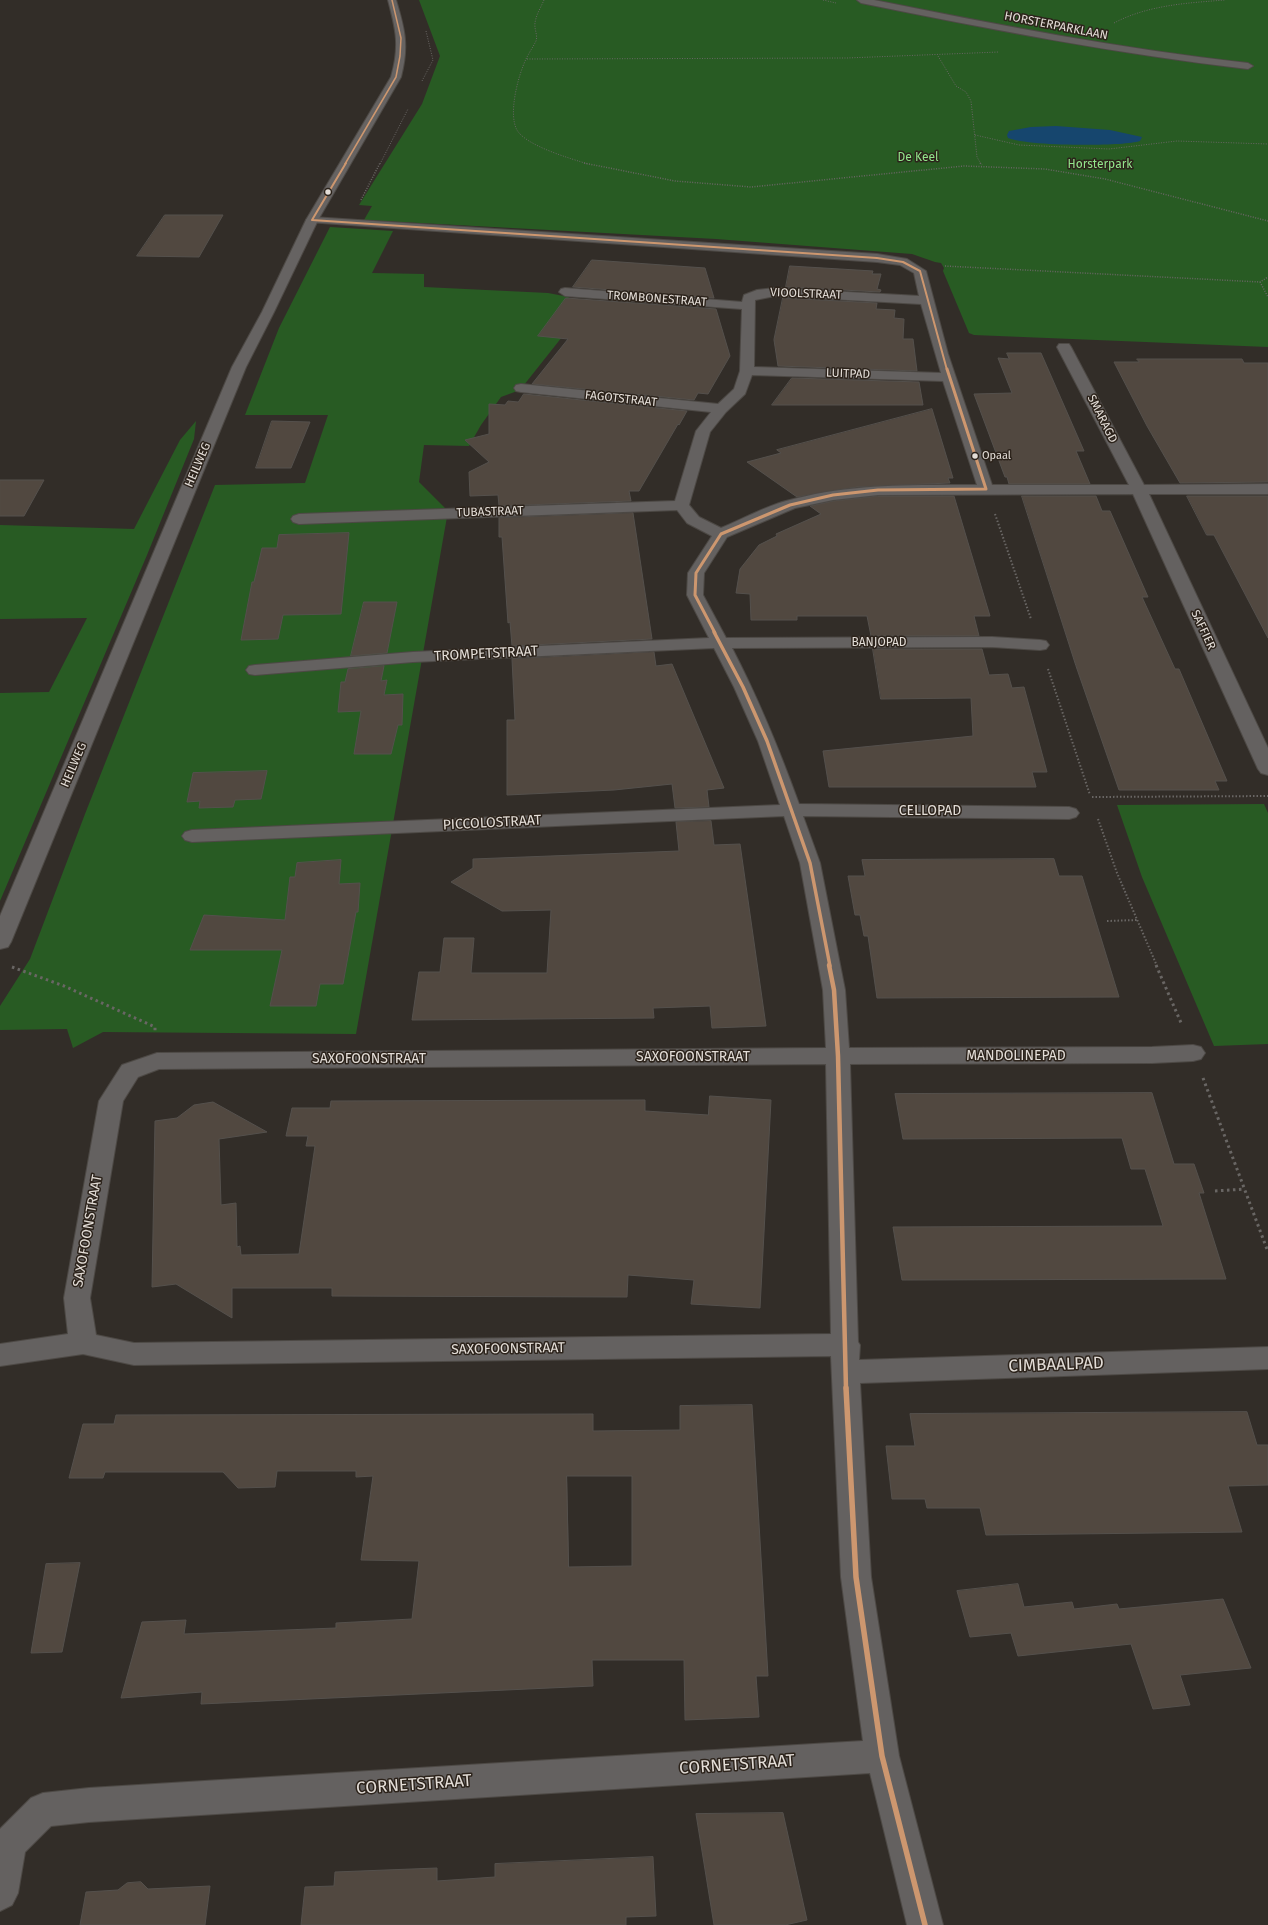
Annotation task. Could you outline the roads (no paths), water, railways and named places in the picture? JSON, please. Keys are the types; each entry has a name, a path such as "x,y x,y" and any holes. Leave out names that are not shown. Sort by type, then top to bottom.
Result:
{"street":[{"name":"HEILWEG","path":"0,942 239,367 268,312 312,220 396,77 402,57 403,38 392,0"},
{"name":"HORSTERPARKLAAN","path":"861,0 1058,40 1114,49 1248,66"},
{"path":"312,220 877,258 903,262 920,271 926,300 949,377 986,489"},
{"name":"TROMBONESTRAAT","path":"565,292 749,306"},
{"name":"VIOOLSTRAAT","path":"749,306 748,298 757,294 774,292 926,300"},
{"path":"721,534 693,520 681,505 703,431 721,409 740,391 747,371 749,306"},
{"name":"SMARAGD","path":"1064,347 1139,490"},
{"name":"LUITPAD","path":"747,371 949,377"},
{"name":"FAGOTSTRAAT","path":"521,388 721,409"},
{"path":"925,1925 882,1756 856,1577 845,1372 846,1345 838,1056 834,990 810,863 768,742 743,687 718,643 695,595 696,573 721,534 790,505 833,495 878,490 1268,490"},
{"name":"SAFFIER","path":"1139,490 1268,770"},
{"name":"TUBASTRAAT","path":"299,519 681,505"},
{"name":"BANJOPAD","path":"718,643 992,642 1040,644"},
{"name":"TROMPETSTRAAT","path":"255,670 413,657 718,643"},
{"name":"CELLOPAD","path":"792,810 1069,813"},
{"name":"PICCOLOSTRAAT","path":"192,836 792,810"},
{"name":"MANDOLINEPAD","path":"838,1056 1152,1055 1193,1053"},
{"name":"SAXOFOONSTRAAT","path":"838,1056 158,1061 130,1071 111,1102 77,1298 83,1343 134,1354 846,1345"},
{"path":"0,1354 83,1343"},
{"name":"CIMBAALPAD","path":"845,1372 1263,1358"},
{"name":"CORNETSTRAAT","path":"0,1893 10,1842 43,1810 89,1805 882,1756"}],"water":[{"path":"1056,126 1110,130 1142,137 1140,141 1130,143 1074,145 1018,141 1008,138 1007,135 1009,131 1031,127"}],"place":[{"name":"Opaal","path":"975,456"}],"park label":[{"name":"De Keel","path":"918,158"},
{"name":"Horsterpark","path":"1100,165"}]}
